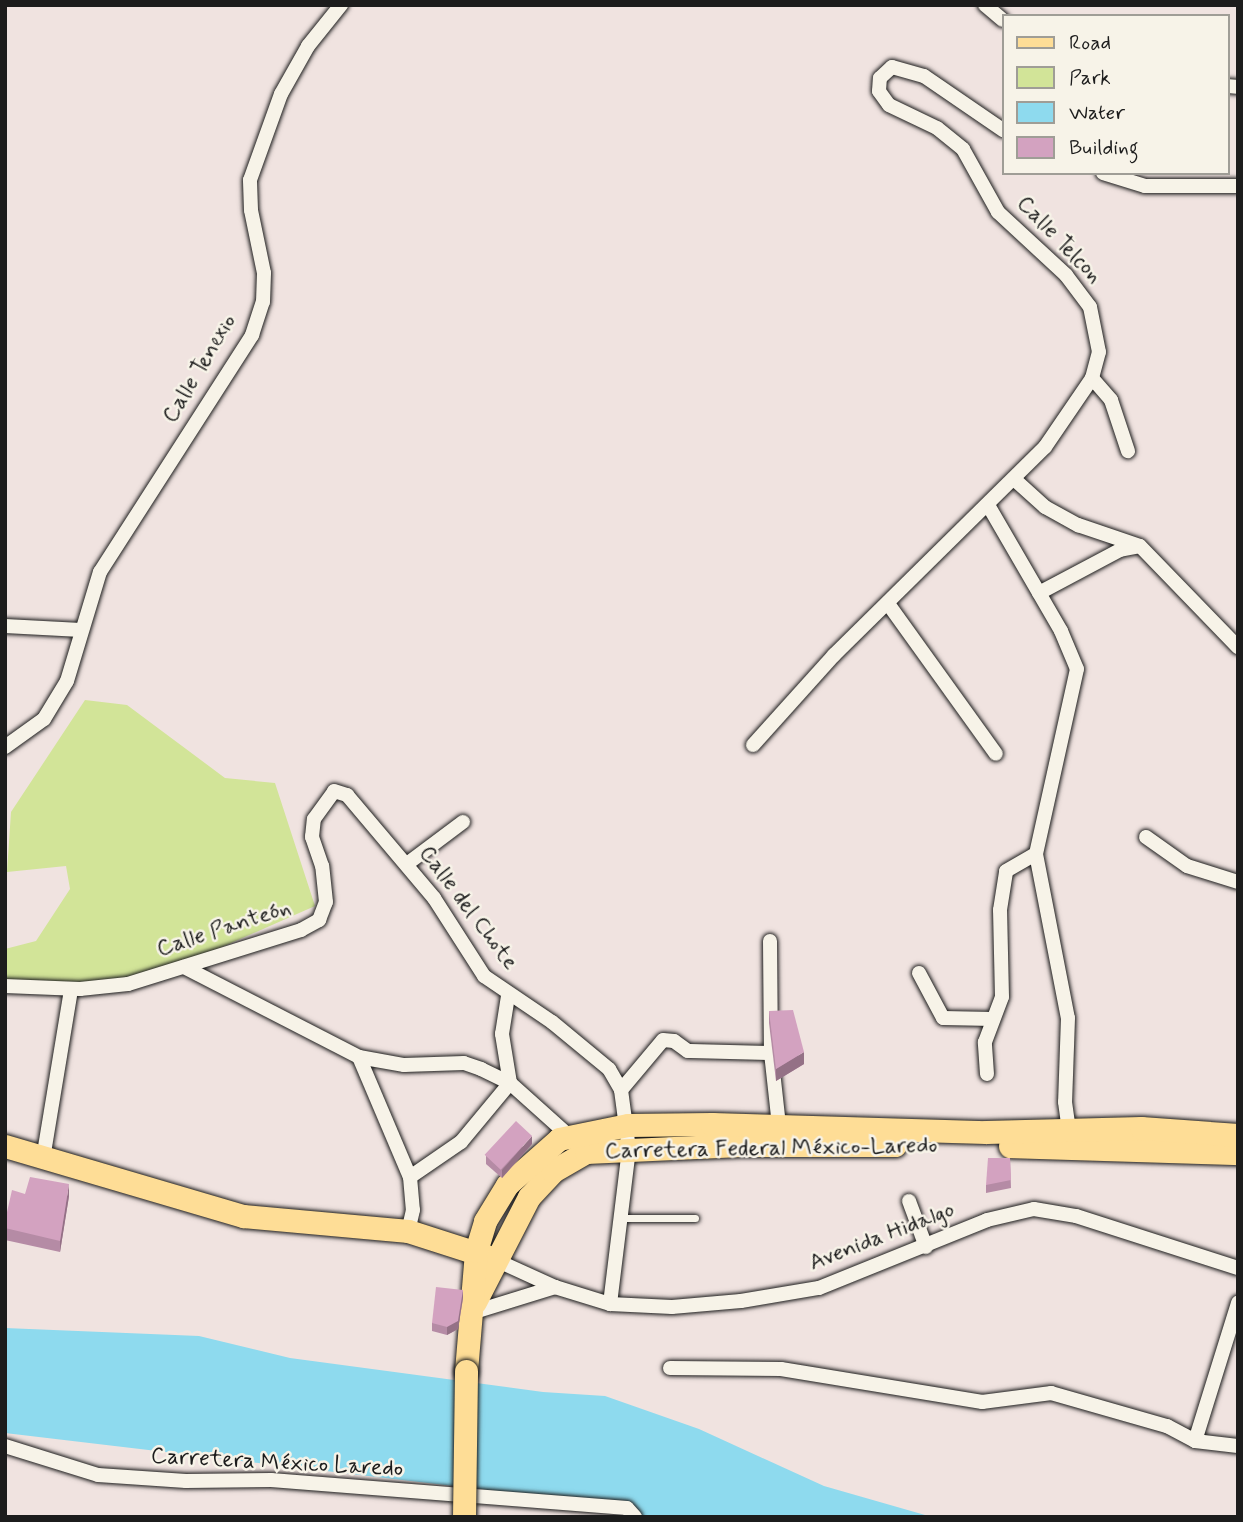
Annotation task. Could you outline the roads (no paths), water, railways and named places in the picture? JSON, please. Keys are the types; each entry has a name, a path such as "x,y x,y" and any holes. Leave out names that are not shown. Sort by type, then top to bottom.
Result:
{"main road":[{"name":"Carretera Federal México-Laredo","path":"472,1310 476,1251 485,1222 507,1185 559,1139 569,1136 628,1125 779,1126 1238,1153"},
{"name":"Carretera Federal México-Laredo","path":"472,1310 530,1197 554,1171 586,1152 986,1139 1069,1130 1141,1128 1238,1135"},
{"path":"5,1146 243,1216 408,1231 476,1251 498,1261"},
{"path":"464,1517 466,1371 472,1310"}],"street":[{"name":"Calle Tenexio","path":"5,747 44,719 67,681 100,572 252,335 263,302 264,273 251,210 250,180 281,93 308,46 341,5"},
{"path":"985,5 1002,19"},
{"name":"Calle Telcon","path":"753,745 835,655 889,605 1045,447 1092,378 1099,352 1090,307 1066,275 998,212 963,149 937,128 889,105 879,90 880,78 892,67 924,76 1002,129"},
{"path":"1109,175 1145,186 1238,186"},
{"path":"1092,378 1111,400 1128,451"},
{"path":"1014,479 1045,507 1078,525 1140,546 1238,648"},
{"path":"988,505 1039,593 1077,669 1036,854 1068,1018 1065,1102 1069,1130"},
{"path":"1039,593 1120,550 1140,546"},
{"path":"889,605 996,754"},
{"path":"5,626 81,629"},
{"name":"Calle del Chote","path":"334,791 346,795 407,864 456,927 485,976 508,996 552,1022 609,1069 621,1090 628,1125 629,1150 624,1218 610,1304"},
{"name":"Calle Panteón","path":"5,986 71,989 128,984 301,930 319,919 326,902 322,866 312,837 314,819 324,800 334,791"},
{"path":"407,864 463,822"},
{"path":"1146,837 1187,866 1238,881"},
{"path":"987,1074 985,1042 1002,997 1000,910 1006,871 1036,854"},
{"path":"770,942 771,1054 779,1126"},
{"path":"184,967 359,1057 404,1065 464,1063 510,1083 569,1136"},
{"path":"919,973 943,1018 993,1019"},
{"path":"43,1159 71,989"},
{"path":"410,1177 461,1142 510,1083 502,1034 508,996"},
{"path":"621,1090 663,1040 674,1041 688,1051 771,1054"},
{"path":"359,1057 410,1177 413,1210 408,1231"},
{"path":"909,1201 926,1247"},
{"name":"Avenida Hidalgo","path":"498,1261 555,1287 610,1304 672,1307 819,1288 926,1247 987,1220 1034,1209 1076,1216 1238,1268"},
{"path":"472,1310 555,1287"},
{"path":"1195,1441 1238,1303"},
{"path":"670,1368 781,1369 982,1402 1051,1393 1167,1426 1195,1441 1238,1447"},
{"name":"Carretera México Laredo","path":"5,1446 98,1475 186,1481 271,1480 634,1514"}],"lane":[{"path":"624,1218 695,1218"}],"water":[{"path":"5,1328 199,1336 290,1358 543,1392 605,1396 699,1429 824,1486 932,1517 640,1517 521,1494 5,1433"}]}
